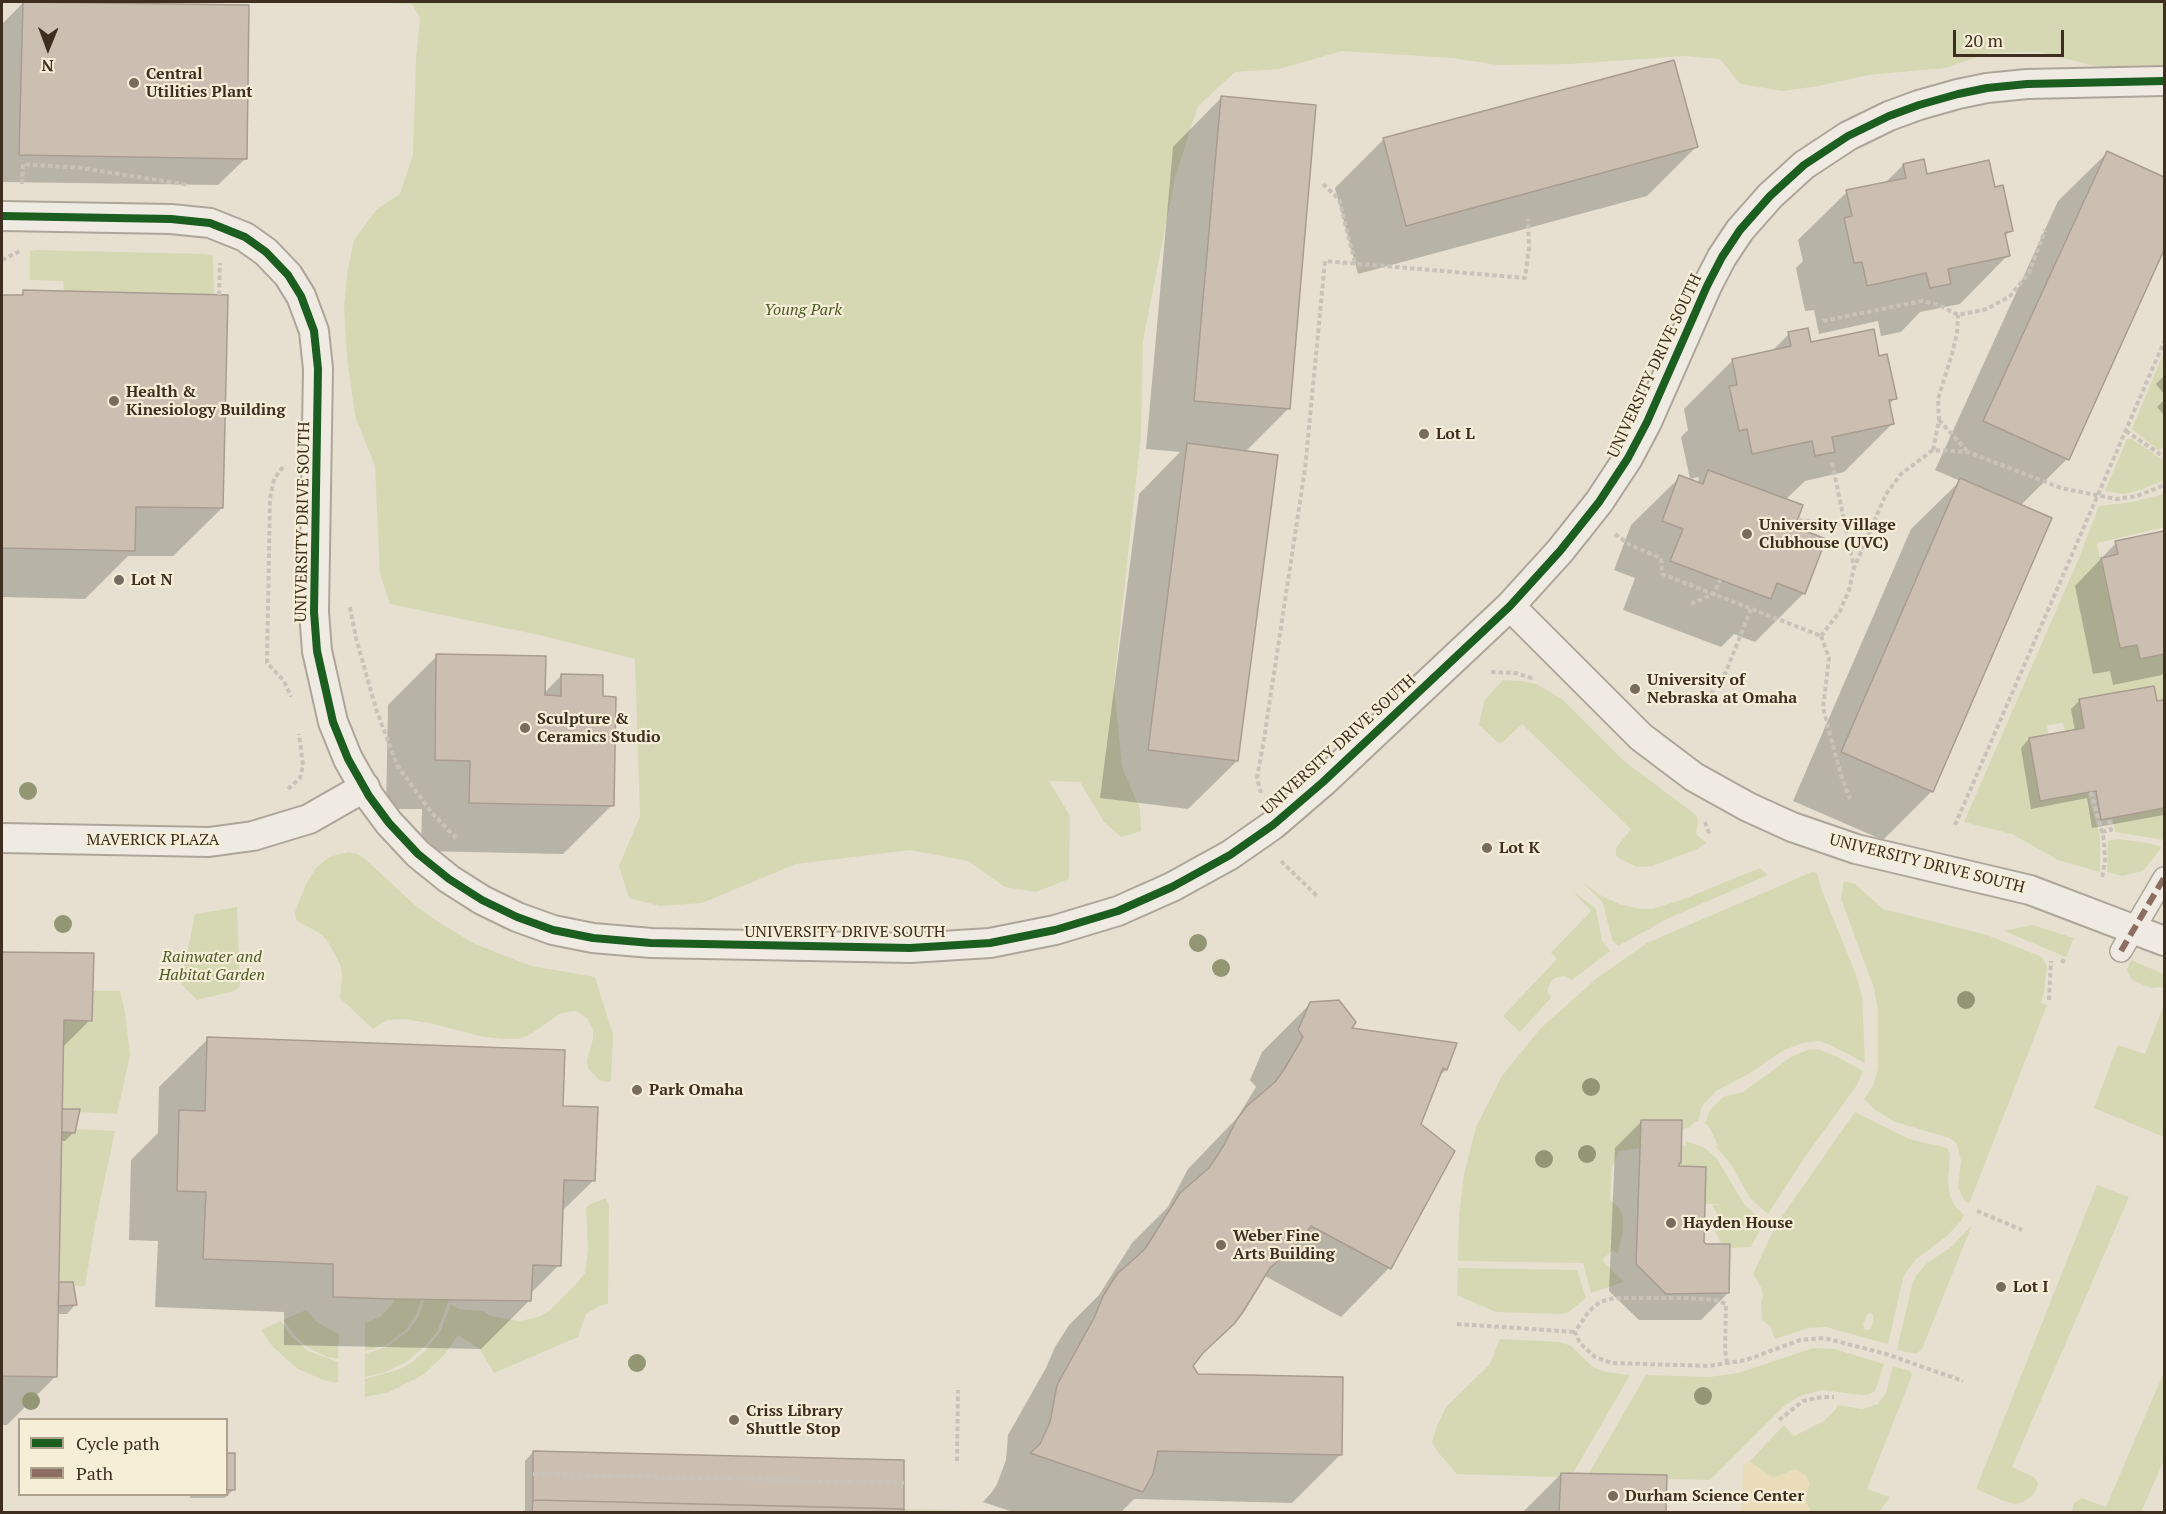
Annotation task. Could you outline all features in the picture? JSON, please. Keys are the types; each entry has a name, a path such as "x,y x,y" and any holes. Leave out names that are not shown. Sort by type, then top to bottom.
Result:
{"street":[{"name":"UNIVERSITY DRIVE SOUTH","path":"2,216 171,219 210,223 245,237 266,252 288,274 302,296 314,331 318,369 314,612 317,651 333,722 348,759 389,823 418,854 449,879 499,909 553,930 593,938 651,943 910,948 990,943 1055,930 1118,911 1172,887 1230,855 1273,825 1323,782 1510,606 1589,515 1628,458 1647,422 1722,257 1740,230 1770,196 1804,165 1848,136 1888,116 1958,94 1987,88 2028,84 2164,81"},
{"name":"UNIVERSITY DRIVE SOUTH","path":"1510,606 1641,737 1694,777 1748,807 1792,827 1856,849 2030,890 2127,939 2164,941"},
{"name":"MAVERICK PLAZA","path":"2,838 209,843 253,836 309,819 365,787"},
{"path":"2127,939 2164,878"}],"path":[{"path":"1323,184 1339,199 1355,263"},
{"path":"1261,793 1257,778 1305,470 1325,261 1525,278 1528,219"},
{"path":"1823,321 1922,301 1939,305 1958,315 1987,309 2010,296 2029,273 2044,230"},
{"path":"2,260 26,248"},
{"path":"219,295 220,255"},
{"path":"1933,450 1939,420 1938,399 1957,333 1958,315"},
{"path":"1955,825 2164,342"},
{"path":"1939,420 1968,452"},
{"path":"2126,430 2164,457"},
{"path":"1821,636 1840,611 1849,590 1854,568 1886,494 1901,474 1933,450 1968,452 2061,488 2116,499 2137,496 2164,485"},
{"path":"286,458 274,479 270,498 267,663 284,681 292,699"},
{"path":"1832,463 1854,568"},
{"path":"1589,515 1630,545 1661,558 1662,574 1821,636 1829,658 1823,708 1840,775 1850,799"},
{"path":"1798,520 1845,524 1874,523"},
{"path":"1691,604 1714,594 1720,580"},
{"path":"1711,694 1725,674 1751,609"},
{"path":"1485,673 1495,671 1516,673 1537,680"},
{"path":"299,733 303,765"},
{"path":"397,765 431,812 462,844"},
{"path":"2091,792 2102,832 2105,860 2102,879"},
{"path":"2102,832 2111,830 2109,818"},
{"path":"1704,819 1710,836"},
{"path":"1281,861 1317,896"},
{"path":"2049,1000 2051,961"},
{"path":"1977,1211 2022,1230"},
{"path":"1575,1332 1589,1311 1600,1302 1614,1298 1715,1300 1726,1304 1727,1363"},
{"path":"1457,1324 1575,1332"},
{"path":"1575,1332 1580,1343 1595,1357 1612,1363 1709,1366 1746,1360 1800,1340 1824,1338 1886,1354 1963,1381"},
{"path":"957,1461 958,1390"},
{"path":"1779,1420 1803,1401 1834,1397"},
{"path":"533,1474 904,1484"}],"green space":[{"name":"Young Park","path":"363,2 2164,2 2164,74 2115,71 2039,52 1989,53 1945,68 1868,75 1783,91 1740,84 1720,59 1685,56 1570,64 1498,65 1453,58 1342,51 1279,69 1235,72 1198,106 1175,178 1143,341 1141,435 1114,684 1122,767 1140,809 1141,831 1121,837 1104,822 1080,782 1049,781 1070,816 1069,879 1036,892 1005,887 968,861 910,850 796,864 702,903 660,906 629,898 619,866 640,816 635,659 539,635 390,604 380,573 375,466 355,416 347,357 344,309 347,274 354,240 377,209 400,194 413,155 416,59 420,18 412,4"},
{"path":"30,251 213,256 214,295 64,291 63,281 30,280"},
{"path":"2164,352 2164,440 2163,448 2158,450 2132,429"},
{"path":"2127,439 2132,439 2164,461 2164,480 2124,494 2105,491"},
{"path":"2164,494 2164,527 2097,543 2097,545 2120,648 2137,645 2140,659 2164,654 2164,700 2157,701 2154,686 2079,698 2084,728 2065,731 2063,723 2047,725 2048,735 2029,738 2040,801 2087,792 2100,836 2100,872 2058,860 2012,834 1964,822 2079,558 2099,506 2133,502"},
{"path":"1503,680 1536,684 1562,699 1624,761 1696,815 1698,820 1696,834 1706,843 1698,849 1652,866 1637,867 1620,859 1616,855 1616,848 1631,829 1522,724 1502,743 1497,742 1479,725 1484,701"},
{"path":"2164,808 2164,840 2115,832 2112,817"},
{"path":"2119,839 2162,847 2143,871 2122,876 2107,872 2108,841"},
{"path":"349,852 364,858 416,906 475,944 531,966 595,977 613,1035 611,1081 599,1080 588,1068 587,1061 593,1030 587,1018 576,1011 561,1013 531,1034 518,1039 480,1036 405,1019 387,1020 373,1029 340,998 341,966 328,942 321,934 296,920 295,912 306,884 316,868 329,857"},
{"path":"1760,868 1768,875 1669,918 1618,946 1612,940 1603,903 1583,883 1619,904 1652,909 1681,900"},
{"path":"1812,872 1817,873 1862,995 1865,1063 1819,1041 1802,1043 1782,1051 1750,1073 1716,1091 1702,1106 1698,1122 1688,1128 1682,1129 1682,1120 1641,1120 1641,1148 1619,1151 1612,1167 1610,1199 1620,1210 1623,1218 1623,1231 1618,1254 1613,1250 1602,1260 1624,1282 1591,1293 1583,1263 1458,1261 1459,1216 1464,1174 1476,1127 1502,1076 1540,1029 1597,978 1647,943"},
{"path":"1844,881 1855,884 1883,909 1987,935 2042,957 2047,966 2041,1003 2047,1005 1969,1204 1964,1200 1958,1187 1961,1161 1957,1144 1950,1138 1895,1122 1874,1109 1864,1099 1873,1086 1878,1069 1878,1011 1874,988 1841,899"},
{"path":"1573,891 1596,909 1602,941 1610,951 1572,980 1565,976 1552,980 1547,990 1551,998 1520,1032 1503,1016 1557,959 1551,953 1591,911"},
{"name":"Rainwater and Habitat Garden","path":"237,907 240,986 234,991 197,1000 181,984 195,914"},
{"path":"2032,925 2074,938 2066,957 2004,931"},
{"path":"2131,960 2164,974 2164,987 2151,988 2132,980 2127,970"},
{"path":"93,991 120,991 125,1012 130,1055 117,1114 62,1109 64,1020 91,1021"},
{"path":"2164,1004 2164,1137 2094,1108 2118,1045 2145,1054"},
{"path":"1810,1049 1838,1057 1863,1071 1857,1085 1807,1154 1768,1214 1750,1198 1730,1163 1716,1147 1718,1145 1708,1125 1705,1124 1710,1110 1723,1097 1743,1092 1791,1057"},
{"path":"1855,1112 1909,1139 1947,1148 1950,1154 1948,1179 1950,1196 1955,1206 1964,1215 1947,1236 1916,1259 1907,1271 1903,1278 1888,1344 1826,1327 1808,1328 1775,1339 1770,1326 1762,1320 1762,1289 1753,1274 1773,1231","holes":["1868,1313 1873,1314 1871,1329 1865,1330 1863,1324"]},
{"path":"76,1129 115,1131 85,1286 73,1286 73,1282 59,1282 62,1132 75,1133"},
{"path":"1686,1141 1705,1148 1717,1159 1744,1204 1764,1222 1751,1247 1730,1248 1730,1245 1720,1242 1715,1231 1716,1212 1712,1205 1720,1204 1705,1204 1706,1167 1679,1166 1682,1146 1686,1146"},
{"path":"2097,1185 2129,1197 2012,1467 2034,1477 2038,1483 2037,1488 2032,1496 2023,1502 2015,1504 2004,1501 1976,1489"},
{"path":"606,1198 609,1206 608,1304 601,1305 586,1314 578,1337 494,1373 480,1349 458,1335 445,1354 423,1375 389,1392 365,1397 365,1379 400,1369 425,1351 441,1330 451,1304 459,1309 483,1311 491,1316 520,1321 539,1317 550,1310 585,1273 588,1251 586,1208"},
{"path":"1972,1225 1922,1349 1916,1354 1897,1350 1916,1276 1926,1264 1951,1247"},
{"path":"1458,1268 1577,1270 1586,1298 1569,1312 1562,1314 1496,1312 1457,1295"},
{"path":"394,1299 422,1299 417,1313 406,1330 386,1345 365,1351 365,1323 380,1317"},
{"path":"425,1299 449,1300 437,1332 408,1361 386,1372 365,1377 365,1354 386,1347 409,1330 417,1319"},
{"path":"306,1310 318,1323 339,1334 338,1359 327,1357 307,1347 283,1320"},
{"path":"281,1321 290,1335 308,1351 338,1362 338,1383 326,1381 298,1369 273,1347 261,1330"},
{"path":"1500,1339 1560,1342 1571,1346 1593,1367 1605,1372 1630,1375 1573,1473 1561,1473 1560,1477 1457,1474 1432,1442 1446,1407 1490,1364"},
{"path":"1813,1348 1835,1349 1884,1364 1875,1391 1862,1395 1822,1390 1800,1396 1784,1406 1710,1480 1667,1479 1666,1475 1589,1473 1646,1375 1709,1377 1738,1373"},
{"path":"1893,1366 1910,1371 1912,1375 1867,1489 1890,1497 1879,1512 1811,1512 1805,1500 1809,1483 1806,1476 1795,1469 1774,1478 1749,1462 1784,1425 1794,1436 1824,1421 1837,1405 1862,1409 1878,1404 1886,1393"},
{"path":"2164,1372 2164,1460 2141,1512 2072,1512 2074,1503 2082,1498 2106,1507"},
{"path":"904,1509 970,1511 970,1512 904,1512"}],"sand":[{"path":"1749,1461 1774,1478 1795,1469 1806,1476 1809,1483 1805,1500 1811,1512 1742,1512 1743,1466"}],"building":[{"name":"Central Utilities Plant","path":"23,2 249,5 247,159 19,155"},
{"path":"1674,60 1698,147 1406,226 1383,138"},
{"path":"1221,96 1316,105 1290,409 1194,401"},
{"path":"2107,151 2164,177 2164,250 2069,460 1983,421"},
{"path":"1924,159 1927,174 1989,160 1995,187 2003,185 2013,231 2005,233 2010,256 1948,269 1951,284 1930,288 1926,273 1867,286 1862,262 1854,263 1844,218 1852,216 1846,190 1906,178 1903,164"},
{"name":"Health & Kinesiology Building","path":"23,290 228,295 223,508 136,507 135,551 2,548 2,295 23,295"},
{"path":"1808,328 1811,342 1874,329 1879,356 1887,354 1897,399 1889,400 1894,424 1832,437 1835,452 1815,456 1812,441 1752,454 1747,429 1739,431 1729,386 1737,385 1732,359 1791,346 1788,332"},
{"path":"1187,443 1278,455 1238,761 1148,750"},
{"name":"University Village Clubhouse (UVC)","path":"1708,470 1803,505 1795,527 1826,539 1805,594 1777,583 1771,599 1670,561 1683,529 1662,521 1679,475 1703,484"},
{"path":"1960,478 2052,518 1933,792 1841,752"},
{"path":"2164,531 2164,654 2140,659 2137,645 2120,648 2101,558 2118,554 2115,541"},
{"name":"Sculpture & Ceramics Studio","path":"436,654 546,656 545,695 561,696 561,674 603,675 603,696 616,697 614,806 469,803 470,761 435,760"},
{"path":"2154,686 2157,701 2164,700 2164,808 2101,820 2096,791 2040,801 2029,738 2084,728 2079,699"},
{"path":"2,952 94,953 92,1021 64,1020 57,1377 2,1376"},
{"name":"Weber Fine Arts Building","path":"1339,1000 1356,1022 1352,1028 1457,1043 1447,1070 1443,1068 1421,1124 1455,1151 1391,1269 1311,1226 1298,1243 1270,1268 1234,1324 1203,1353 1193,1366 1198,1374 1343,1377 1342,1455 1158,1451 1153,1474 1143,1492 1030,1453 1040,1444 1050,1422 1057,1385 1094,1318 1103,1296 1117,1274 1145,1249 1180,1193 1209,1168 1247,1106 1275,1082 1285,1068 1303,1037 1298,1030 1310,1002"},
{"path":"207,1037 565,1050 563,1106 598,1107 595,1181 564,1180 561,1266 533,1265 531,1301 391,1299 333,1297 333,1264 203,1259 206,1192 177,1191 179,1110 205,1111"},
{"path":"62,1109 80,1109 75,1133 62,1132"},
{"name":"Hayden House","path":"1641,1120 1682,1120 1681,1163 1679,1166 1706,1167 1704,1242 1706,1244 1730,1244 1729,1293 1666,1294 1636,1264"},
{"path":"59,1282 73,1282 77,1305 58,1306"},
{"path":"533,1451 904,1460 904,1509 533,1500"},
{"path":"228,1453 235,1453 235,1490 228,1490"},
{"name":"Durham Science Center","path":"1561,1473 1667,1475 1666,1512 1559,1512"},
{"path":"533,1500 904,1509 904,1512 532,1512"}],"marked path":[{"path":"2121,951 2164,878"}],"cycle path":[{"path":"2,216 171,219 210,223 245,237 266,252 288,275 301,296 314,331 318,369 314,612 317,651 333,722 348,759 369,796 389,823 418,854 449,879 482,900 517,917 553,930 593,938 651,943 910,948 990,943 1055,930 1118,911 1172,887 1230,855 1273,825 1323,782 1510,606 1560,551 1599,502 1628,458 1647,422 1722,257 1740,230 1770,196 1804,165 1848,136 1889,116 1958,94 2027,84 2164,81"}],"place":[{"name":"Central Utilities Plant","path":"134,83"},
{"name":"Health & Kinesiology Building","path":"114,401"},
{"name":"Lot L","path":"1424,434"},
{"name":"University Village Clubhouse (UVC)","path":"1747,534"},
{"name":"Lot N","path":"119,580"},
{"name":"University of Nebraska at Omaha","path":"1635,689"},
{"name":"Sculpture & Ceramics Studio","path":"525,728"},
{"name":"Lot K","path":"1487,848"},
{"name":"Park Omaha","path":"637,1090"},
{"name":"Hayden House","path":"1671,1223"},
{"name":"Weber Fine Arts Building","path":"1221,1245"},
{"name":"Lot I","path":"2001,1287"},
{"name":"Criss Library Shuttle Stop","path":"734,1420"},
{"name":"Durham Science Center","path":"1613,1496"}]}
